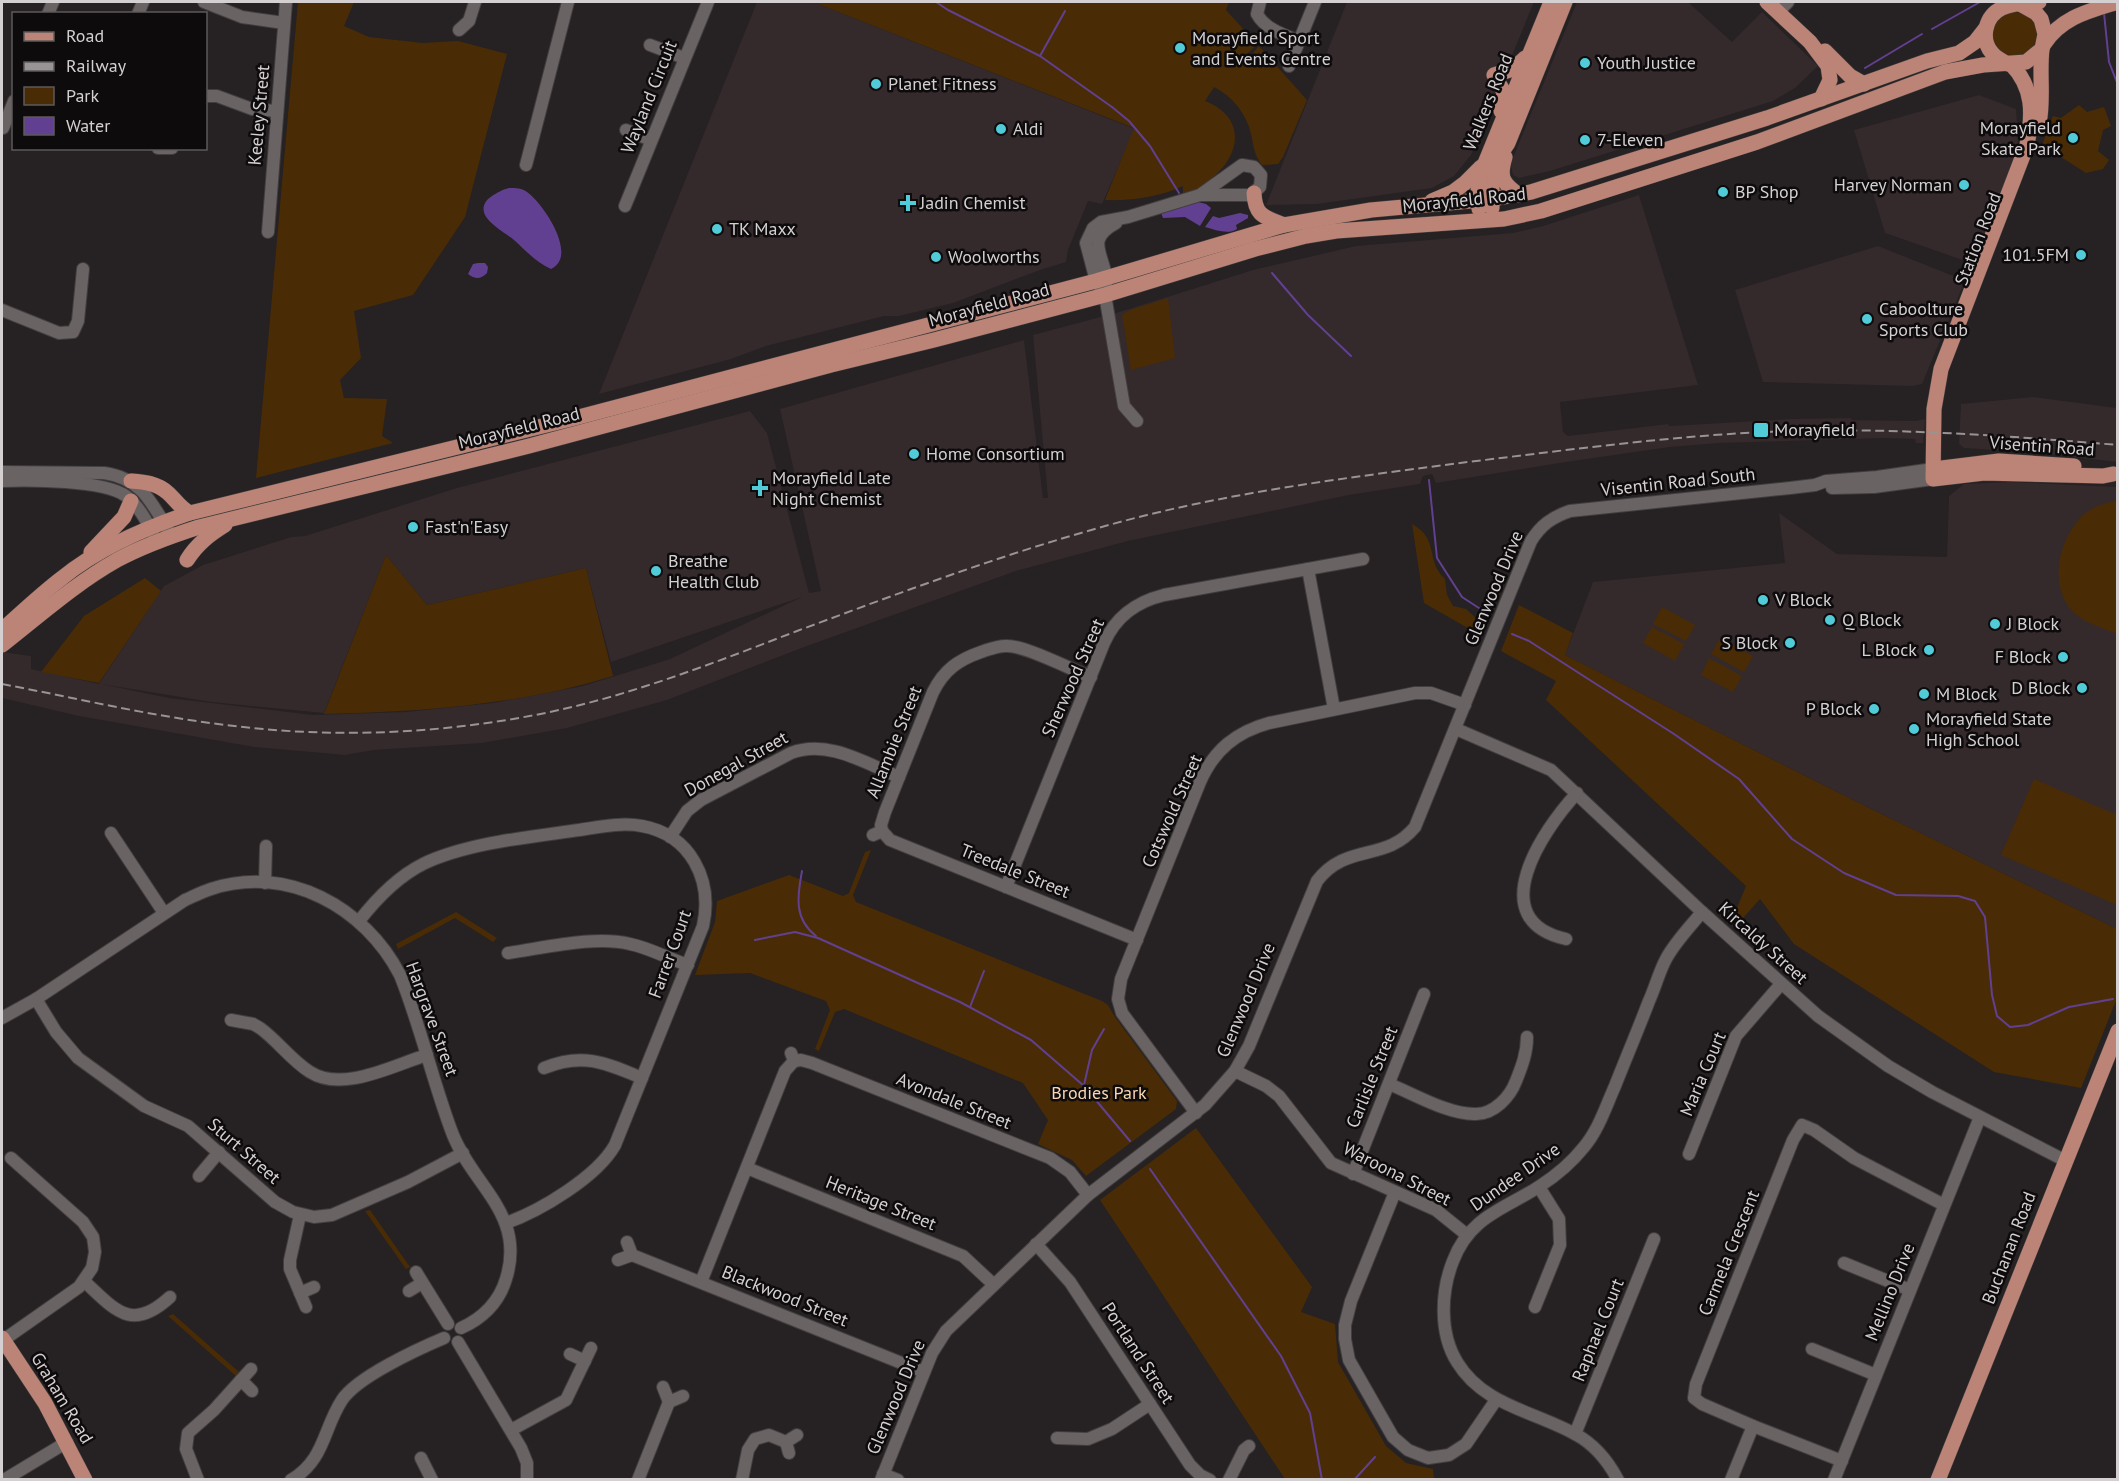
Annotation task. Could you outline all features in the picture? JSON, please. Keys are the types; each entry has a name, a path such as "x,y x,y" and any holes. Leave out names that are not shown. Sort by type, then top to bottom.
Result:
{"main road":[{"name":"Walkers Road","path":"1485,200 1529,54 1551,2"},
{"name":"Walkers Road","path":"1486,220 1485,200 1478,183 1485,163 1502,139 1565,2"},
{"path":"2039,2 2020,4 1993,14 1986,28 1986,41 1990,51 2009,64 2026,62 2032,59 2055,29 2085,12 2118,2"},
{"path":"2020,4 2029,8 2041,19 2045,34 2043,46"},
{"path":"1778,5 1810,42 1830,71 1828,85 1821,99"},
{"name":"Morayfield Road","path":"2,630 77,567 113,545 190,513 575,418 1101,280 1284,225 1371,210 1519,195 1641,159 1927,61 1959,53 1976,42 1986,28"},
{"path":"1810,42 1822,48 1850,76 1864,84"},
{"name":"Station Road","path":"1937,473 1951,371 1970,314 2006,226 2039,122 2043,46"},
{"path":"1519,195 1506,184 1502,175 1504,94 1494,75 1513,69 1529,54"},
{"name":"Morayfield Road","path":"2,645 92,576 117,561 165,539 235,518 529,446 1105,295 1244,252 1306,236 1336,231 1486,220 1541,211 1724,154 1945,72 1983,64 2009,64"},
{"name":"Station Road","path":"1937,473 1934,409 1941,369 2028,145 2031,118 2030,97 2024,80 2009,64"},
{"path":"1426,206 1466,183 1485,163"},
{"path":"1248,194 1263,217 1284,225"},
{"name":"Visentin Road","path":"1937,473 1984,462 2013,461 2079,466 2104,470 2115,475"},
{"path":"131,481 148,482 160,487 190,513"},
{"path":"77,567 124,517 131,501"},
{"path":"187,560 206,537 235,518"},
{"name":"Buchanan Road","path":"1938,1479 2064,1160 2118,1031"},
{"name":"Graham Road","path":"2,1339 41,1396 63,1445 74,1479"},
{"name":"Graham Road","path":"2,1356 85,1479"}],"street":[{"path":"204,2 242,17 285,23"},
{"name":"Keeley Street","path":"268,232 286,2"},
{"path":"459,30 469,21 475,2"},
{"path":"526,165 568,2"},
{"name":"Wayland Circuit","path":"625,206 708,2"},
{"path":"1260,2 1257,14 1261,21 1299,41"},
{"path":"1289,66 1315,2"},
{"path":"650,45 684,58"},
{"path":"207,96 217,96 252,109 277,111"},
{"path":"3,128 12,105"},
{"path":"626,130 651,140"},
{"path":"1137,421 1124,406 1105,295 1086,243 1093,228 1101,222 1128,217 1200,195 1248,194 1261,183 1261,175 1251,165 1242,165 1200,195"},
{"path":"1233,173 1233,186 1248,194"},
{"path":"2,310 59,333 73,332 78,321 82,269"},
{"path":"2,472 104,473 119,476 131,481 149,499 157,525 165,539"},
{"name":"Visentin Road South","path":"1546,522 1570,511 1815,485 1829,488 1874,487 1937,473"},
{"path":"2,481 43,481 109,489 131,501 157,525"},
{"name":"Glenwood Drive","path":"882,1477 924,1372 946,1331 1088,1195 1196,1113 1221,1089 1235,1071 1253,1037 1317,881 1327,869 1339,861 1391,846 1410,832 1420,818 1531,541 1546,522"},
{"name":"Sherwood Street","path":"1006,887 1091,677 1113,627 1124,614 1137,604 1164,595 1363,559"},
{"path":"1308,569 1334,709"},
{"name":"Allambie Street","path":"878,833 936,686 943,674 960,660 993,648 1007,646 1091,677"},
{"name":"Cotswold Street","path":"1196,1113 1120,1009 1119,985 1200,782 1217,753 1249,729 1334,709 1423,693 1438,695 1465,705"},
{"name":"Kircaldy Street","path":"1456,729 1551,770 1781,984 1818,1016 1888,1066 2064,1160"},
{"name":"Donegal Street","path":"670,837 687,812 701,800 804,748 831,749 899,777"},
{"path":"1566,939 1550,935 1533,924 1524,907 1522,886 1541,840 1558,814 1577,793"},
{"name":"Farrer Court","path":"359,921 380,896 401,878 422,865 449,854 531,837 621,825 642,826 670,837 688,852 695,862 705,886 706,914 688,965 615,1145 605,1159 575,1184 533,1212 506,1223"},
{"path":"111,833 164,913"},
{"name":"Treedale Street","path":"878,833 890,840 1137,940"},
{"path":"265,883 266,846"},
{"name":"Hargrave Street","path":"2,1018 36,999 164,913 185,900 212,888 265,883 315,894 342,908 359,921 383,947 400,975 453,1135 506,1223 511,1250 504,1285 493,1305 485,1313 461,1328"},
{"name":"Dundee Drive","path":"1618,1479 1610,1464 1575,1434 1496,1400 1472,1383 1456,1361 1444,1328 1443,1308 1453,1260 1467,1235 1493,1211 1539,1187 1564,1169 1585,1146 1602,1117 1667,958 1702,912"},
{"path":"508,953 588,942 618,942 631,944 688,965"},
{"name":"Maria Court","path":"1689,1155 1736,1036 1781,984"},
{"name":"Carlisle Street","path":"1353,1174 1425,994"},
{"name":"Sturt Street","path":"36,999 56,1032 78,1058 144,1106 188,1126 275,1202 300,1215 314,1217 332,1215 408,1182 463,1153"},
{"path":"231,1020 253,1024 260,1028 309,1071 331,1079 352,1079 427,1055"},
{"path":"1389,1084 1454,1111 1478,1114 1499,1105 1513,1091 1527,1053 1527,1037"},
{"name":"Avondale Street","path":"701,1282 785,1071 793,1057 1050,1158 1066,1167 1088,1195"},
{"path":"544,1068 566,1060 585,1059 609,1065 642,1078"},
{"name":"Waroona Street","path":"1235,1071 1272,1090 1285,1103 1331,1163 1436,1210 1467,1235"},
{"name":"Mellino Drive","path":"1834,1479 1980,1117"},
{"name":"Carmela Crescent","path":"1842,1461 1753,1426 1702,1404 1694,1398 1696,1384 1793,1140 1802,1125 1814,1130 1854,1158 1944,1205"},
{"path":"199,1176 219,1152"},
{"path":"2,1339 85,1282 94,1261 94,1245 88,1229 11,1158"},
{"name":"Heritage Street","path":"747,1168 963,1256 993,1284"},
{"path":"1535,1307 1560,1245 1559,1219 1539,1187"},
{"path":"1395,1192 1351,1301 1345,1325 1349,1360 1393,1437 1408,1450 1428,1458 1449,1455 1466,1444 1496,1400"},
{"path":"300,1215 290,1265 291,1274 306,1307"},
{"name":"Raphael Court","path":"1575,1434 1654,1239"},
{"path":"618,1260 632,1255 627,1242"},
{"name":"Portland Street","path":"1036,1244 1070,1282 1190,1465 1200,1475 1210,1479"},
{"name":"Blackwood Street","path":"632,1255 924,1372"},
{"path":"1844,1263 1910,1290"},
{"path":"409,1291 419,1277 448,1324"},
{"path":"85,1282 113,1307 130,1315 149,1313 170,1297"},
{"path":"300,1293 314,1287"},
{"path":"454,1323 461,1328 462,1337 458,1342 449,1342 444,1338 443,1332 448,1324 454,1323"},
{"path":"291,1479 304,1471 318,1454 342,1400 354,1386 444,1338"},
{"path":"458,1342 524,1455 527,1479"},
{"path":"511,1430 566,1401 591,1348"},
{"path":"1812,1349 1876,1375"},
{"path":"570,1354 585,1361"},
{"path":"198,1479 186,1449 186,1437 251,1369"},
{"path":"241,1380 252,1390"},
{"path":"638,1479 669,1401 663,1387"},
{"path":"669,1401 683,1396"},
{"path":"1057,1438 1088,1439 1112,1429 1150,1404"},
{"path":"1731,1479 1753,1426"},
{"path":"742,1479 748,1450 755,1439 769,1435 791,1443"},
{"path":"4,1479 63,1445"},
{"path":"1229,1479 1244,1450 1249,1446"},
{"path":"421,1458 432,1479"},
{"path":"882,1477 897,1479"}],"shaded area":[{"path":"757,2 813,2 1135,129 1102,204 1088,201 1068,250 1066,262 953,303 899,316 884,316 766,346 731,359 599,394"},
{"path":"1347,2 1534,2 1471,155 1454,176 1432,188 1317,204 1266,205"},
{"path":"1577,2 1688,2 1732,42 1762,12 1818,66 1795,88 1773,101 1550,171 1519,178 1513,175 1512,160"},
{"path":"1979,95 2016,109 2018,137 2017,151 1974,264 1885,233 1854,130"},
{"path":"1639,195 1698,385 1560,402 1563,432 1568,436 1668,424 1669,426 1792,419 1851,418 1852,420 1916,421 1925,419 1923,443 1916,443 1915,439 1883,438 1719,443 1670,447 1436,483 1432,474 1423,476 1420,484 1349,495 1128,541 1016,571 807,646 667,700 567,728 482,743 374,750 345,755 254,747 79,716 2,698 2,652 31,656 31,669 99,684 164,586 203,565 291,537 305,536 457,488 750,411 767,433 809,593 821,591 780,409 1024,340 1043,498 1048,498 1033,335 1123,311 1253,270 1356,246 1513,233 1543,226","holes":["386,555 427,605 586,568 611,662 802,597 670,659 583,686 493,703 406,712 313,715 169,698 101,684 211,702 324,713"]},
{"path":"1878,246 1961,279 1964,283 1922,384 1913,386 1763,382 1735,290"},
{"path":"2033,397 2117,408 2117,462 2041,453 1964,448 1959,444 1961,404"},
{"name":"Morayfield State High School","path":"2010,482 2117,487 2117,929 1857,802 1565,655 1593,582 1785,563 1779,513 1837,554 1947,557 1949,496 1964,484"}],"green space":[{"path":"298,2 354,2 344,26 369,37 423,43 458,41 507,54 465,217 413,295 354,311 361,358 340,380 344,398 387,399 382,436 393,443 256,478"},
{"path":"813,2 1229,2 1226,10 1257,44 1245,56 1247,60 1259,46 1307,100 1283,157 1278,164 1262,165 1256,154 1249,126 1242,113 1233,101 1214,87 1205,101 1228,116 1235,137 1234,148 1229,159 1211,179 1213,182 1183,193 1183,186 1145,198 1105,200 1134,128"},
{"path":"2015,12 2031,18 2037,34 2031,50 2015,56 1999,50 1993,34 1999,18"},
{"name":"Morayfield Skate Park","path":"2079,105 2087,112 2104,107 2111,126 2103,130 2098,151 2109,160 2103,169 2086,173 2042,145 2053,116 2061,118"},
{"path":"1168,298 1175,358 1131,370 1122,315 1130,310"},
{"path":"2118,501 2117,634 2091,624 2069,607 2063,597 2059,573 2063,549 2073,526 2088,511"},
{"path":"1412,524 1426,536 1435,565 1445,579 1447,595 1453,606 1466,609 1479,621 1480,635 1424,603"},
{"path":"386,555 427,605 586,568 613,676 542,694 470,705 324,714"},
{"path":"145,578 161,591 99,683 41,672 84,616"},
{"path":"1519,605 1573,633 1565,655 1857,802 2117,929 2117,998 2081,1088 1994,1072 1794,944 1760,899 1736,926 1731,922 1746,886 1546,700 1556,681 1501,651"},
{"path":"1662,607 1695,625 1686,641 1653,624"},
{"path":"1652,627 1684,644 1675,661 1643,643"},
{"path":"1720,638 1753,656 1744,672 1711,654"},
{"path":"1709,658 1742,676 1733,692 1701,675"},
{"path":"2034,779 2117,815 2117,905 2001,855"},
{"name":"Brodies Park","path":"871,850 853,895 856,902 1102,1001 1108,1005 1177,1101 1176,1109 1086,1176 1072,1160 1038,1144 1048,1120 1023,1083 844,1009 835,1012 819,1051 815,1049 830,1010 826,1001 750,973 695,975 715,922 717,901 789,875 843,896 849,893 865,852"},
{"path":"456,912 497,938 493,942 455,918 398,949 396,944"},
{"name":"Brodies Park","path":"1196,1128 1312,1287 1301,1312 1335,1324 1338,1362 1386,1446 1406,1463 1433,1469 1434,1479 1285,1479 1100,1200"},
{"path":"370,1210 410,1267 406,1269 365,1211"},
{"path":"173,1314 239,1372 236,1376 168,1316"}],"water":[{"path":"509,188 523,190 534,198 556,230 561,253 559,262 551,269 536,260 486,217 484,205 488,199"},
{"path":"1198,202 1211,208 1200,226 1185,217 1163,218 1161,213"},
{"path":"1240,213 1248,215 1248,218 1236,225 1237,229 1233,231 1205,227 1213,216 1219,218"},
{"path":"485,263 488,267 487,273 478,278 468,274 473,264"}],"waterway":[{"path":"936,2 1040,56 1112,107 1129,121 1150,146 1179,193"},
{"path":"1932,29 1980,2"},
{"path":"1040,56 1065,11"},
{"path":"2104,13 2109,62 2118,85"},
{"path":"1865,68 1922,34"},
{"path":"1272,273 1308,315 1351,356"},
{"path":"1429,480 1437,558 1462,597 1482,610 1485,615"},
{"path":"1512,634 1529,641 1674,734 1739,779 1792,839 1844,873 1896,895 1958,896 1975,901 1985,917 1992,995 1997,1016 2010,1027 2028,1025 2069,1007 2113,999"},
{"path":"802,871 799,907 804,922 816,936"},
{"path":"755,940 795,932 818,938 960,1002 1031,1040 1084,1086 1130,1141"},
{"path":"970,1007 984,971"},
{"path":"1084,1085 1092,1050 1104,1029"},
{"path":"1150,1169 1281,1356 1310,1413 1322,1480"},
{"path":"1354,1480 1375,1457"}],"railway":[{"path":"2,684 169,717 266,729 348,733 470,725 550,712 644,687 927,583 1058,540 1147,515 1267,490 1549,452 1752,433 1833,430 1914,432 2118,445"}],"place":[{"name":"Morayfield Sport and Events Centre","path":"1180,48"},
{"name":"Youth Justice","path":"1585,63"},
{"name":"Planet Fitness","path":"876,84"},
{"name":"Aldi","path":"1001,129"},
{"name":"Morayfield Skate Park","path":"2073,138"},
{"name":"7-Eleven","path":"1585,140"},
{"name":"Harvey Norman","path":"1964,185"},
{"name":"BP Shop","path":"1723,192"},
{"name":"Jadin Chemist","path":"908,203"},
{"name":"TK Maxx","path":"717,229"},
{"name":"101.5FM","path":"2081,255"},
{"name":"Woolworths","path":"936,257"},
{"name":"Caboolture Sports Club","path":"1867,319"},
{"name":"Morayfield","path":"1761,430"},
{"name":"Home Consortium","path":"914,454"},
{"name":"Morayfield Late Night Chemist","path":"760,488"},
{"name":"Fast'n'Easy","path":"413,527"},
{"name":"Breathe Health Club","path":"656,571"},
{"name":"V Block","path":"1763,600"},
{"name":"Q Block","path":"1830,620"},
{"name":"J Block","path":"1995,624"},
{"name":"S Block","path":"1790,643"},
{"name":"L Block","path":"1929,650"},
{"name":"F Block","path":"2063,657"},
{"name":"D Block","path":"2082,688"},
{"name":"M Block","path":"1924,694"},
{"name":"P Block","path":"1874,709"},
{"name":"Morayfield State High School","path":"1914,729"}]}
